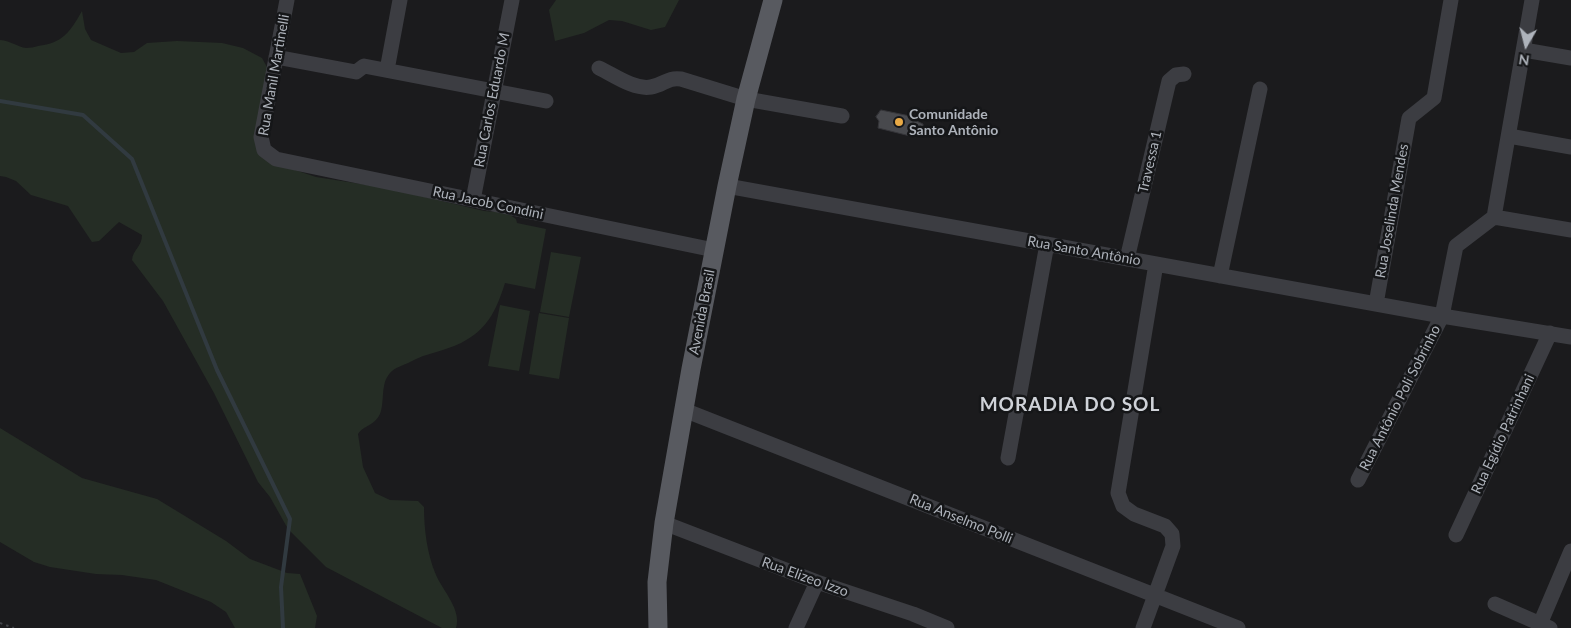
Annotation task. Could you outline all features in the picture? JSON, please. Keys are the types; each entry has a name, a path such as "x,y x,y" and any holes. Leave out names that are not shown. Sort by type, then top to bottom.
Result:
{"main road":[{"name":"Avenida Brasil","path":"658,628 657,582 664,523 684,410 726,186 746,99 773,0"}],"street":[{"name":"Rua Manil Martinelli","path":"264,150 261,137 287,0"},
{"path":"387,70 400,0"},
{"name":"Rua Carlos Eduardo M","path":"473,200 512,0"},
{"name":"Rua Joselinda Mendes","path":"1376,304 1409,118 1434,98 1451,0"},
{"path":"1532,0 1494,217 1571,230"},
{"path":"1524,50 1571,58"},
{"path":"276,57 356,72 364,66 546,101"},
{"path":"598,68 637,87 649,87 673,78 746,99 842,116"},
{"name":"Travessa 1","path":"1128,259 1169,81 1176,75 1184,74"},
{"path":"1220,276 1260,89"},
{"path":"1509,136 1571,147"},
{"name":"Rua Jacob Condini","path":"264,150 276,160 714,250"},
{"name":"Rua Santo Antônio","path":"726,186 1442,316 1571,337"},
{"name":"Rua Antônio Poli Sobrinho","path":"1358,480 1442,316 1456,246 1494,217"},
{"path":"1008,458 1046,244"},
{"path":"1143,628 1173,546 1172,534 1165,526 1134,514 1123,506 1118,493 1156,264"},
{"name":"Rua Egídio Patrinhani","path":"1456,535 1550,334"},
{"name":"Rua Anselmo Polli","path":"684,410 1238,628"},
{"name":"Rua Elizeo Izzo","path":"664,523 817,582 910,621 947,628"},
{"path":"1494,604 1545,626 1571,551"},
{"path":"796,628 817,582"}],"path":[{"path":"0,623 14,628"}],"shaded area":[{"path":"556,0 679,0 665,27 651,30 622,21 609,20 584,33 555,41 549,10"},
{"path":"82,11 85,29 91,40 121,53 134,52 147,43 177,41 222,43 243,48 262,58 268,69 258,143 271,162 316,177 387,188 484,211 507,213 516,219 517,223 546,229 535,289 505,283 494,311 478,332 461,343 416,359 392,371 385,382 378,418 358,434 363,467 375,493 390,500 418,501 424,507 425,533 430,559 436,575 454,608 457,621 456,628 442,628 326,567 288,529 270,497 258,482 214,393 163,301 132,260 141,242 142,235 119,222 99,241 92,242 68,206 31,195 16,181 0,176 0,40 26,48 54,42 69,31"},
{"path":"551,252 581,257 569,317 540,312"},
{"path":"500,305 530,311 519,371 488,366"},
{"path":"539,313 569,318 559,379 529,374"},
{"path":"0,428 82,478 157,499 226,541 250,559 287,573 300,574 317,616 315,628 235,628 226,612 211,602 156,580 50,567 34,562 0,542"}],"building":[{"name":"Comunidade Santo Antônio","path":"881,110 910,116 912,119 923,124 923,130 918,133 909,131 910,136 878,128 879,121 876,117"}],"waterway":[{"path":"0,101 83,115 132,159 217,370 290,519 281,587 283,628"}],"place":[{"name":"Comunidade Santo Antônio","path":"899,122"}],"district":[{"name":"MORADIA DO SOL","path":"1070,405"}]}
